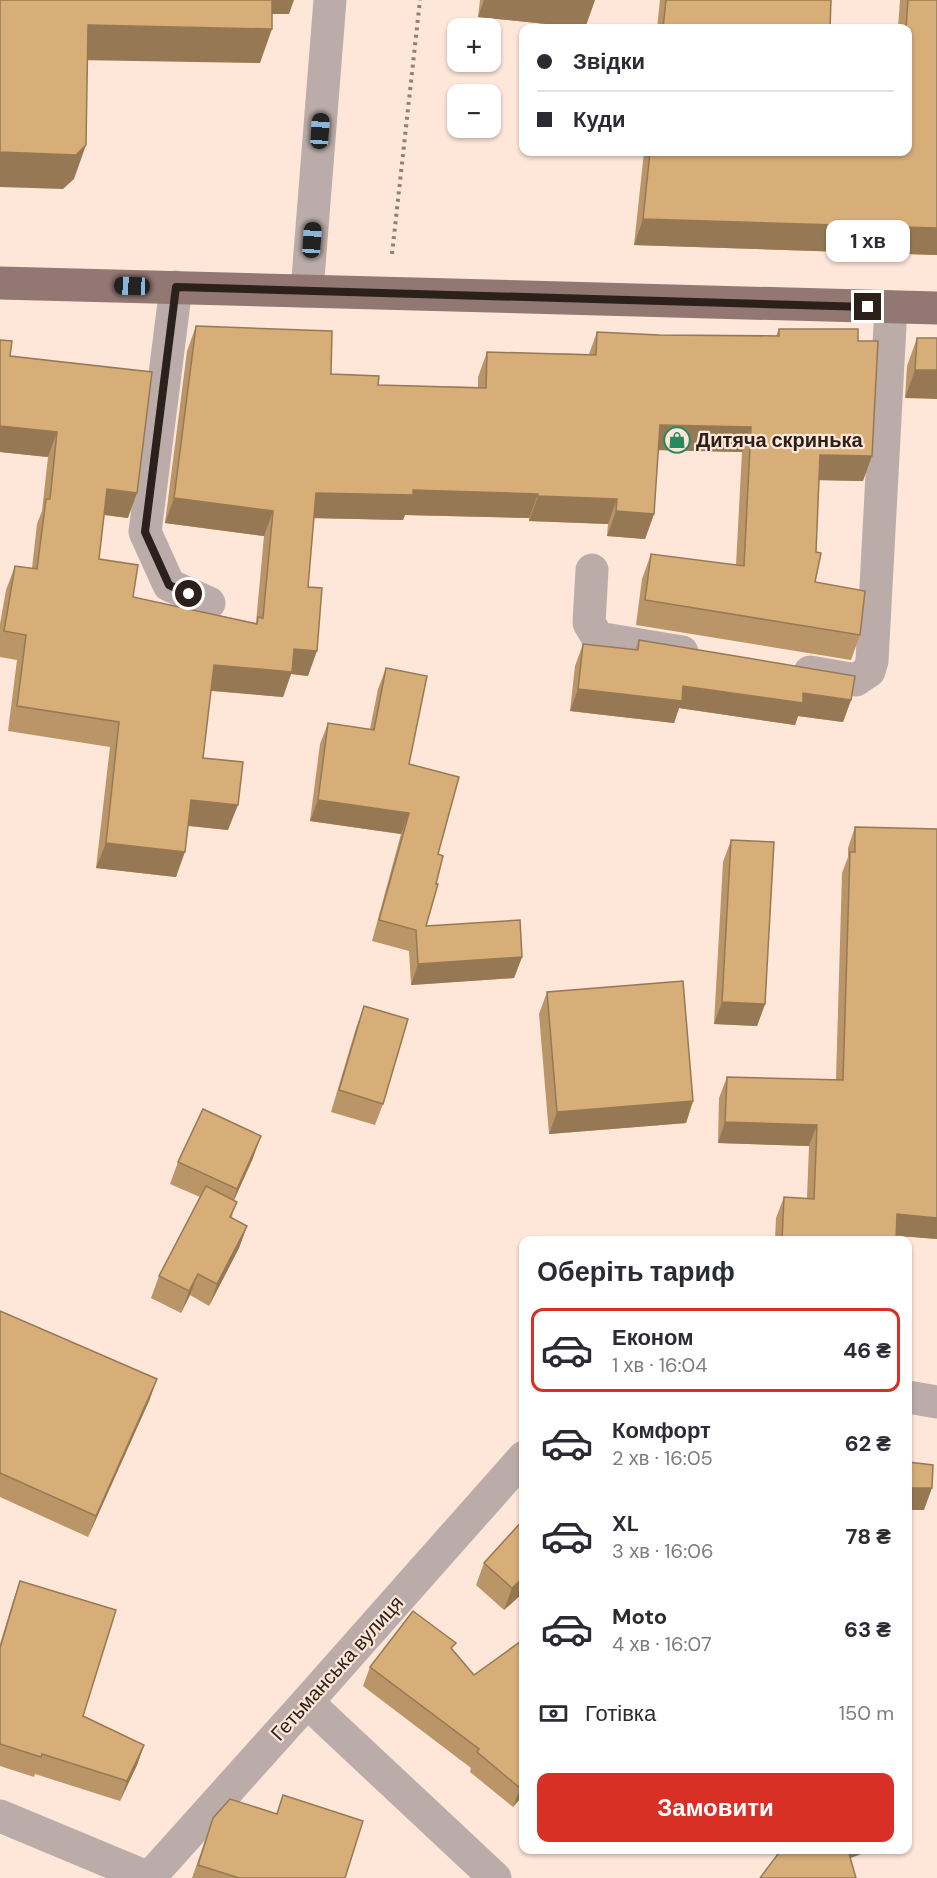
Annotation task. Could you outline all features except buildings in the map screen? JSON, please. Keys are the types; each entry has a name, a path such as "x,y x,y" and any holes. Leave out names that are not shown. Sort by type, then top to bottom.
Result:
{"main road":[{"path":"0,283 937,308"}],"street":[{"path":"307,291 330,0"},
{"path":"176,287 145,532 169,585 209,603"},
{"path":"786,668 856,680 869,671 872,661 891,307"},
{"path":"592,570 589,623 598,638 715,657"},
{"path":"912,1398 937,1402"},
{"name":"Гетьманська вулиця","path":"149,1878 519,1463"},
{"path":"307,1702 495,1878"},
{"path":"0,1816 149,1878"}],"path":[{"path":"386,293 394,245 420,0"}],"place":[{"name":"Дитяча скринька","path":"677,440"}],"route":[{"path":"189,594 169,585 145,532 176,287 868,307"}]}
